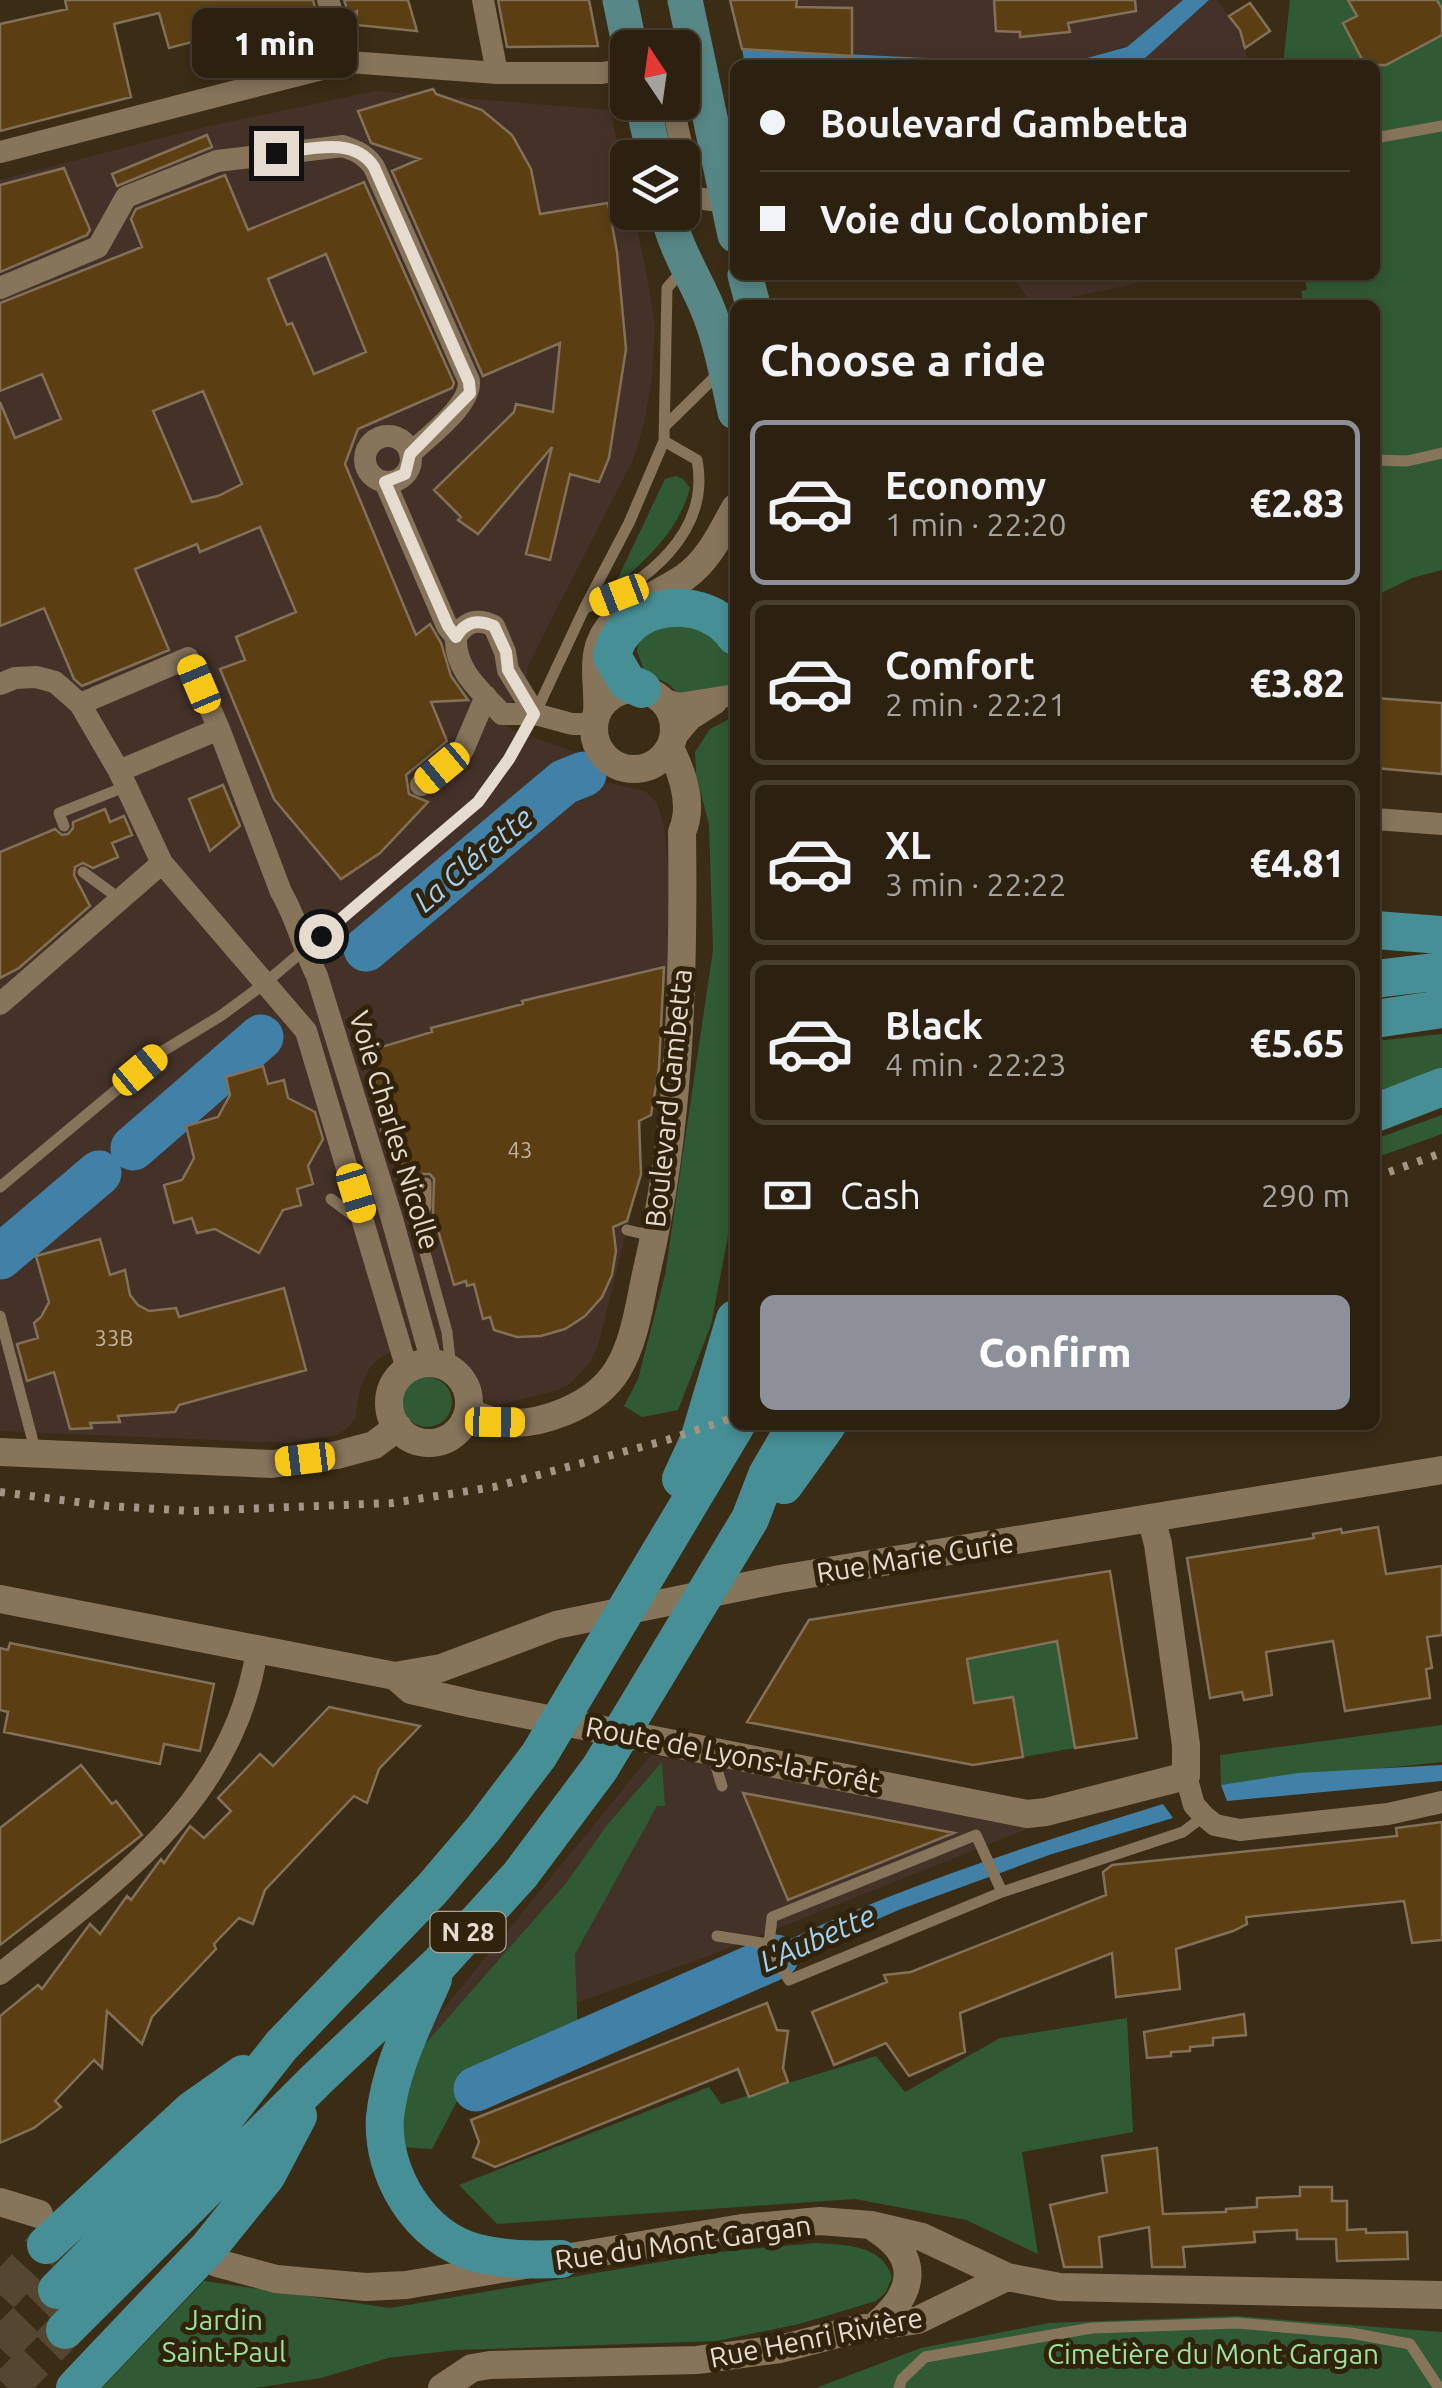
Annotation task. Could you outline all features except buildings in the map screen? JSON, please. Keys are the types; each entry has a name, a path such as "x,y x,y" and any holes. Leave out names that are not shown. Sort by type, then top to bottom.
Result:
{"highway":[{"path":"651,694 627,682 612,656 620,635 646,615 663,608 696,608 712,614 730,631"},
{"path":"1380,930 1442,935"},
{"path":"1380,978 1442,971"},
{"path":"1380,1018 1442,1009"},
{"path":"1380,1111 1442,1088"},
{"path":"643,1580 698,1440 730,1336"},
{"name":"N 28","path":"57,2290 212,2134 282,2046 432,1889 539,1756 733,1430"},
{"name":"N 28","path":"65,2330 317,2079 439,1964 520,1875 600,1768 750,1519 768,1475 793,1430"},
{"path":"750,1519 785,1484 823,1430"},
{"path":"439,1964 392,2083 385,2140 392,2170 405,2198 440,2233 460,2246 521,2260 561,2259"},
{"path":"43,2229 192,2110 282,2046"},
{"path":"76,2388 209,2248 266,2175 317,2079"}],"main road":[{"path":"620,0 626,30"},
{"path":"685,0 730,213"},
{"path":"674,230 686,268 730,361"}],"street":[{"path":"328,0 349,62"},
{"path":"483,0 497,72"},
{"path":"0,152 349,62 497,72 610,72"},
{"path":"676,120 692,194 730,217"},
{"path":"0,288 98,247 126,197 228,158 343,146 367,156 469,382 470,393 410,454 405,474 385,482"},
{"path":"410,454 402,441 388,437 368,447 367,470 385,482 456,637 459,660 502,714 534,714 572,724 596,718 604,702 616,692 651,694 678,704 730,696"},
{"path":"730,517 718,539 686,577 642,601 606,631 597,656 598,747 607,759 627,769 652,765 681,728 710,705 730,697"},
{"path":"456,637 463,626 472,622 494,626 506,652 508,670 534,714"},
{"name":"Voie Charles Nicolle","path":"188,658 280,892 296,916 304,950 317,976 392,1219 430,1367 366,1225 306,1031 162,862 123,778 80,704 188,658"},
{"path":"0,684 26,678 54,682 80,704"},
{"path":"651,694 670,710 674,725 672,743"},
{"path":"421,786 463,750 486,696"},
{"path":"123,778 218,730"},
{"name":"Boulevard Gambetta","path":"672,743 690,816 682,832"},
{"name":"Boulevard Gambetta","path":"468,1412 495,1422 522,1422 578,1406 600,1390 616,1371 631,1341 664,1196 680,1030 682,832 658,781 652,775 627,769"},
{"path":"1380,819 1442,824"},
{"path":"0,1004 162,862"},
{"path":"306,1031 330,1024"},
{"path":"366,1225 392,1219"},
{"path":"430,1367 466,1388 468,1412 455,1434 444,1440 419,1441 398,1427 390,1403 392,1390 430,1367"},
{"path":"0,1452 272,1464 337,1455 374,1445 398,1427"},
{"name":"Rue Marie Curie","path":"396,1676 458,1662 556,1625 780,1579 1442,1470"},
{"path":"1151,1518 1186,1745 1186,1776 1194,1806 1204,1816 1215,1825 1240,1830 1388,1814 1442,1802"},
{"name":"Route de Lyons-la-Forêt","path":"0,1598 396,1676 411,1690 473,1704 1027,1814 1186,1776"},
{"path":"0,1974 122,1875 168,1831 213,1774 234,1732 253,1673 256,1649"},
{"path":"458,1662 473,1704"},
{"path":"0,2202 43,2229"},
{"name":"Rue du Mont Gargan","path":"217,2263 276,2279 366,2287 406,2285 742,2228 820,2221 871,2225 922,2237 1007,2277 1060,2287 1442,2295"},
{"path":"871,2225 896,2241 907,2280 904,2296 893,2312 876,2325"},
{"name":"Rue Henri Rivière","path":"442,2388 472,2368 490,2365 697,2360 780,2349 876,2325 918,2320 1007,2277"}],"lane":[{"path":"1380,137 1442,126"},
{"path":"0,1187 163,1051 264,984 478,802 509,759 534,714 629,523 664,442 667,288 686,268"},
{"path":"667,424 730,361"},
{"path":"584,608 619,595 647,573 687,529 698,492 697,460 664,442"},
{"path":"1380,460 1406,461 1442,453"},
{"path":"64,826 59,813 123,778"},
{"path":"82,872 129,892"},
{"path":"426,1183 426,1208 418,1224 447,1332 430,1367"},
{"path":"331,1199 366,1225"},
{"path":"627,1230 655,1237"},
{"path":"0,1316 36,1453"},
{"path":"711,1749 722,1786"},
{"path":"1001,1891 976,1835 772,1917 769,1944 789,1980 1001,1891 1183,1832 1204,1816"},
{"path":"717,1936 769,1944"},
{"path":"899,2388 902,2379 924,2357 1092,2328 1237,2323 1351,2332 1410,2344 1439,2388"}],"shaded area":[{"path":"773,0 1183,0 1127,47 1072,60 852,57 851,8 796,7"},
{"path":"1209,0 1217,0 1240,30 1248,60 1143,60"},
{"path":"376,91 610,110 617,140 610,140 610,230 637,230 655,325 644,424 633,460 528,665 526,682 499,719 511,729 574,752 600,781 645,791 657,803 664,827 676,952 656,1016 629,1222 597,1349 571,1383 492,1407 485,1403 476,1380 462,1361 440,1347 413,1343 378,1359 369,1369 360,1388 355,1419 337,1435 289,1443 0,1431 0,180 200,128"},
{"path":"1014,280 1153,280 1058,300 1030,300"},
{"path":"651,1755 1035,1826 706,1957 397,2066"}],"green space":[{"path":"1290,0 1442,0 1442,570 1412,578 1380,594 1380,300 1303,300 1301,291 1307,290 1305,280 1380,280 1380,60 1284,60"},
{"path":"676,476 690,488 672,528 623,580 617,580 665,479"},
{"path":"687,619 730,646 730,684 719,690 679,694 667,683 645,673 637,651 640,637"},
{"path":"730,719 730,1225 711,1325 678,1410 642,1417 624,1406 638,1379 665,1275 713,950 709,825 696,774 695,752 710,729"},
{"path":"1442,1034 1442,1074 1380,1098 1380,1040"},
{"path":"1442,1115 1442,1134 1380,1156 1380,1137"},
{"path":"427,1377 444,1385 452,1402 444,1419 427,1427 410,1419 402,1402 410,1385"},
{"path":"1057,1641 1075,1748 1023,1757 1013,1697 974,1703 967,1656 995,1655 996,1651"},
{"path":"1442,1725 1442,1762 1221,1785 1220,1755"},
{"path":"662,1762 665,1806 657,1806 575,1954 578,2038 464,2088 432,2149 398,2147 398,2075 567,1882 607,1825"},
{"path":"1127,2018 1133,2132 1022,2152 1038,2254 966,2220 855,2199 497,2224 459,2185 709,2087 721,2104 876,2056 905,2092 1000,2038"},
{"name":"Jardin Saint-Paul","path":"815,2243 861,2248 880,2258 892,2277 886,2292 876,2301 799,2324 717,2341 456,2350 388,2358 321,2378 254,2388 102,2388 204,2281 390,2308 719,2252"},
{"name":"Cimetière du Mont Gargan","path":"1236,2316 1442,2332 1442,2388 816,2388 921,2348 1049,2323"}],"water":[{"path":"1183,0 1209,0 1143,60 1063,60 1127,47"},
{"path":"742,49 966,60 744,60"},
{"path":"1442,1765 1442,1781 1227,1801 1221,1785 1298,1773"},
{"path":"1163,1804 1173,1818 1052,1854 901,1909 724,1986 720,1974 827,1922 993,1859"}],"waterway":[{"name":"La Clérette","path":"366,949 564,782 584,774"},
{"name":"La Clérette","path":"133,1148 261,1037"},
{"name":"La Clérette","path":"0,1257 99,1173"},
{"name":"L'Aubette","path":"476,2089 776,1957"}],"tunnel":[{"path":"0,2295 46,2245"},
{"path":"0,2348 57,2290"},
{"path":"8,2388 65,2330"}],"railway":[{"path":"1380,1175 1442,1153"},
{"path":"0,1492 108,1506 192,1511 392,1503 494,1487 730,1419"}],"route":[{"path":"276,153 343,146 367,156 374,167 469,382 470,393 410,454 405,474 385,482 448,626 456,637 463,626 472,622 494,626 506,652 508,670 534,714 509,759 478,802 321,936"}]}
